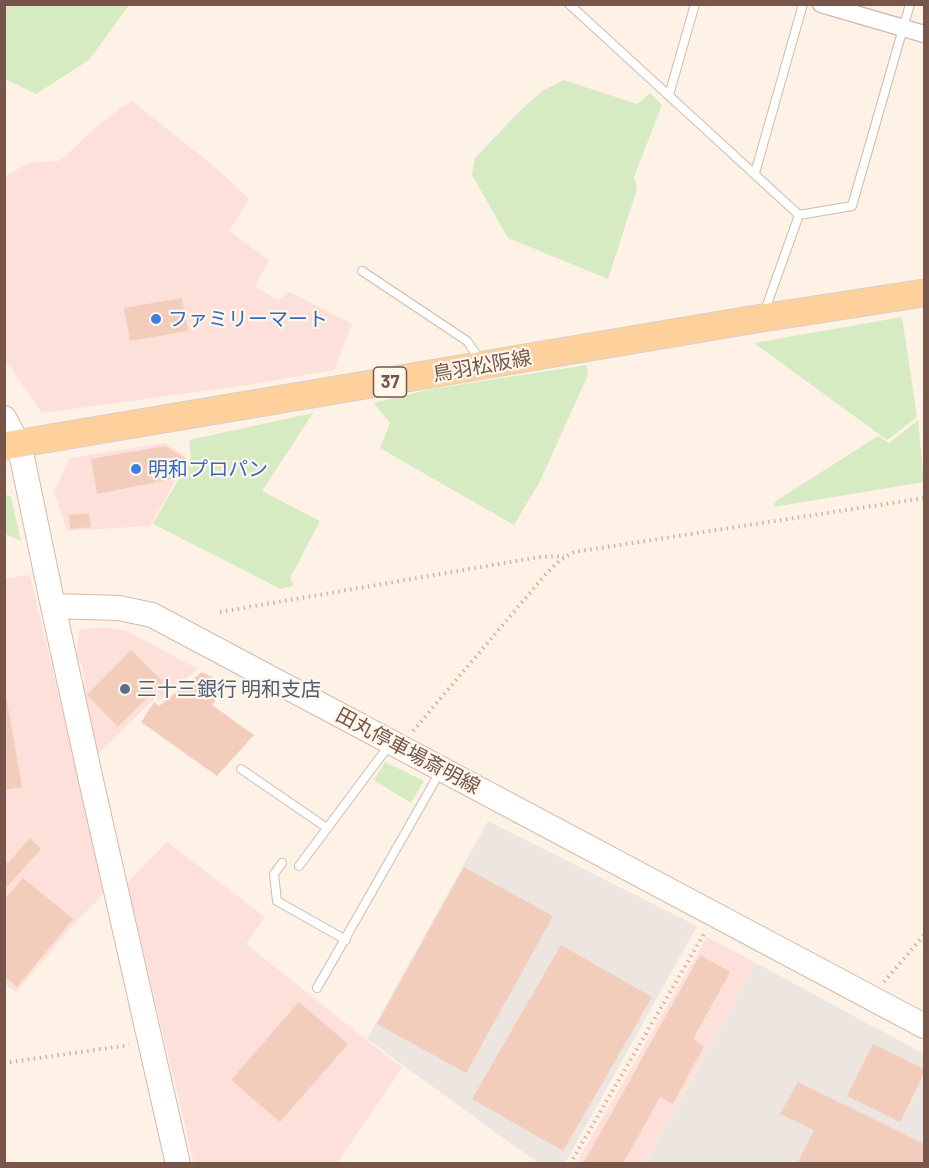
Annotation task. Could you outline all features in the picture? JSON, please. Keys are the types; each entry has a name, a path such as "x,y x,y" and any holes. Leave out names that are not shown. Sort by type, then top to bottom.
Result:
{"main road":[{"name":"鳥羽松阪線","path":"11,445 762,318 924,293"},
{"path":"4,418 54,606 178,1164"},
{"name":"田丸停車場斎明線","path":"54,606 119,608 152,615 924,1026"}],"street":[{"path":"821,4 924,34"}],"lane":[{"path":"569,4 799,214"},
{"path":"669,95 695,4"},
{"path":"755,172 803,4"},
{"path":"799,214 852,206 910,4"},
{"path":"762,318 799,214"},
{"path":"362,271 467,341 484,366"},
{"path":"299,866 396,744"},
{"path":"241,768 327,828"},
{"path":"317,987 442,769"},
{"path":"282,863 274,874 277,901 346,940"}],"path":[{"path":"396,744 545,575 565,557 579,550 924,498"},
{"path":"220,612 539,557 565,557"},
{"path":"570,1164 715,915"},
{"path":"872,997 924,935"},
{"path":"4,1063 151,1041"}],"shaded area":[{"path":"132,101 216,168 249,199 229,231 269,260 255,286 277,300 290,292 352,324 334,370 248,385 42,413 5,360 4,177 35,162 60,161 98,125"},
{"path":"166,443 188,459 150,526 67,531 54,491 70,458"},
{"path":"30,575 105,892 16,992 4,983 4,579"},
{"path":"104,627 127,631 198,669 159,701 155,698 97,755 81,685 85,681 82,664 77,659 79,630"},
{"path":"488,821 697,926 565,1163 538,1163 367,1039"},
{"path":"167,842 265,917 246,944 402,1068 337,1163 194,1163 127,883"},
{"path":"707,937 756,963 645,1163 576,1164"},
{"path":"756,963 924,1054 924,1163 645,1164"}],"green space":[{"path":"4,5 129,5 89,60 36,94 5,79"},
{"path":"564,80 637,104 650,93 662,105 634,177 637,189 608,279 508,238 472,175 475,158 518,113 542,91"},
{"path":"902,317 917,417 887,440 754,343"},
{"path":"587,365 588,375 539,483 514,525 380,448 390,423 374,403 431,389"},
{"path":"313,413 262,491 320,521 290,578 294,585 281,589 153,524 191,457 189,440"},
{"path":"918,420 924,482 773,507 776,501 878,436 889,443"},
{"path":"4,494 11,497 21,541 5,534"},
{"path":"385,762 424,781 411,803 374,780"}],"building":[{"name":"ファミリーマート","path":"182,298 188,331 130,341 124,308"},
{"name":"明和プロパン","path":"165,446 185,458 172,479 97,494 91,459"},
{"path":"89,513 91,527 70,529 69,515"},
{"name":"三十三銀行 明和支店","path":"131,650 163,682 118,727 87,695"},
{"path":"202,672 228,685 212,705 254,735 217,776 141,722 154,702 159,706"},
{"path":"4,684 22,787 4,790"},
{"path":"30,838 41,849 4,890 4,861 8,863"},
{"path":"464,867 553,916 466,1073 377,1024"},
{"path":"23,878 73,919 17,987 4,976 4,900"},
{"path":"561,945 652,997 563,1151 472,1099"},
{"path":"700,955 730,972 693,1039 704,1046 673,1104 660,1097 623,1164 583,1164"},
{"path":"299,1002 348,1044 280,1122 231,1080"},
{"path":"873,1044 924,1069 900,1122 847,1096"},
{"path":"798,1082 924,1144 924,1164 797,1164 814,1130 780,1114"}],"place":[{"name":"ファミリーマート","path":"156,319"},
{"name":"明和プロパン","path":"136,469"},
{"name":"三十三銀行 明和支店","path":"125,689"}]}
